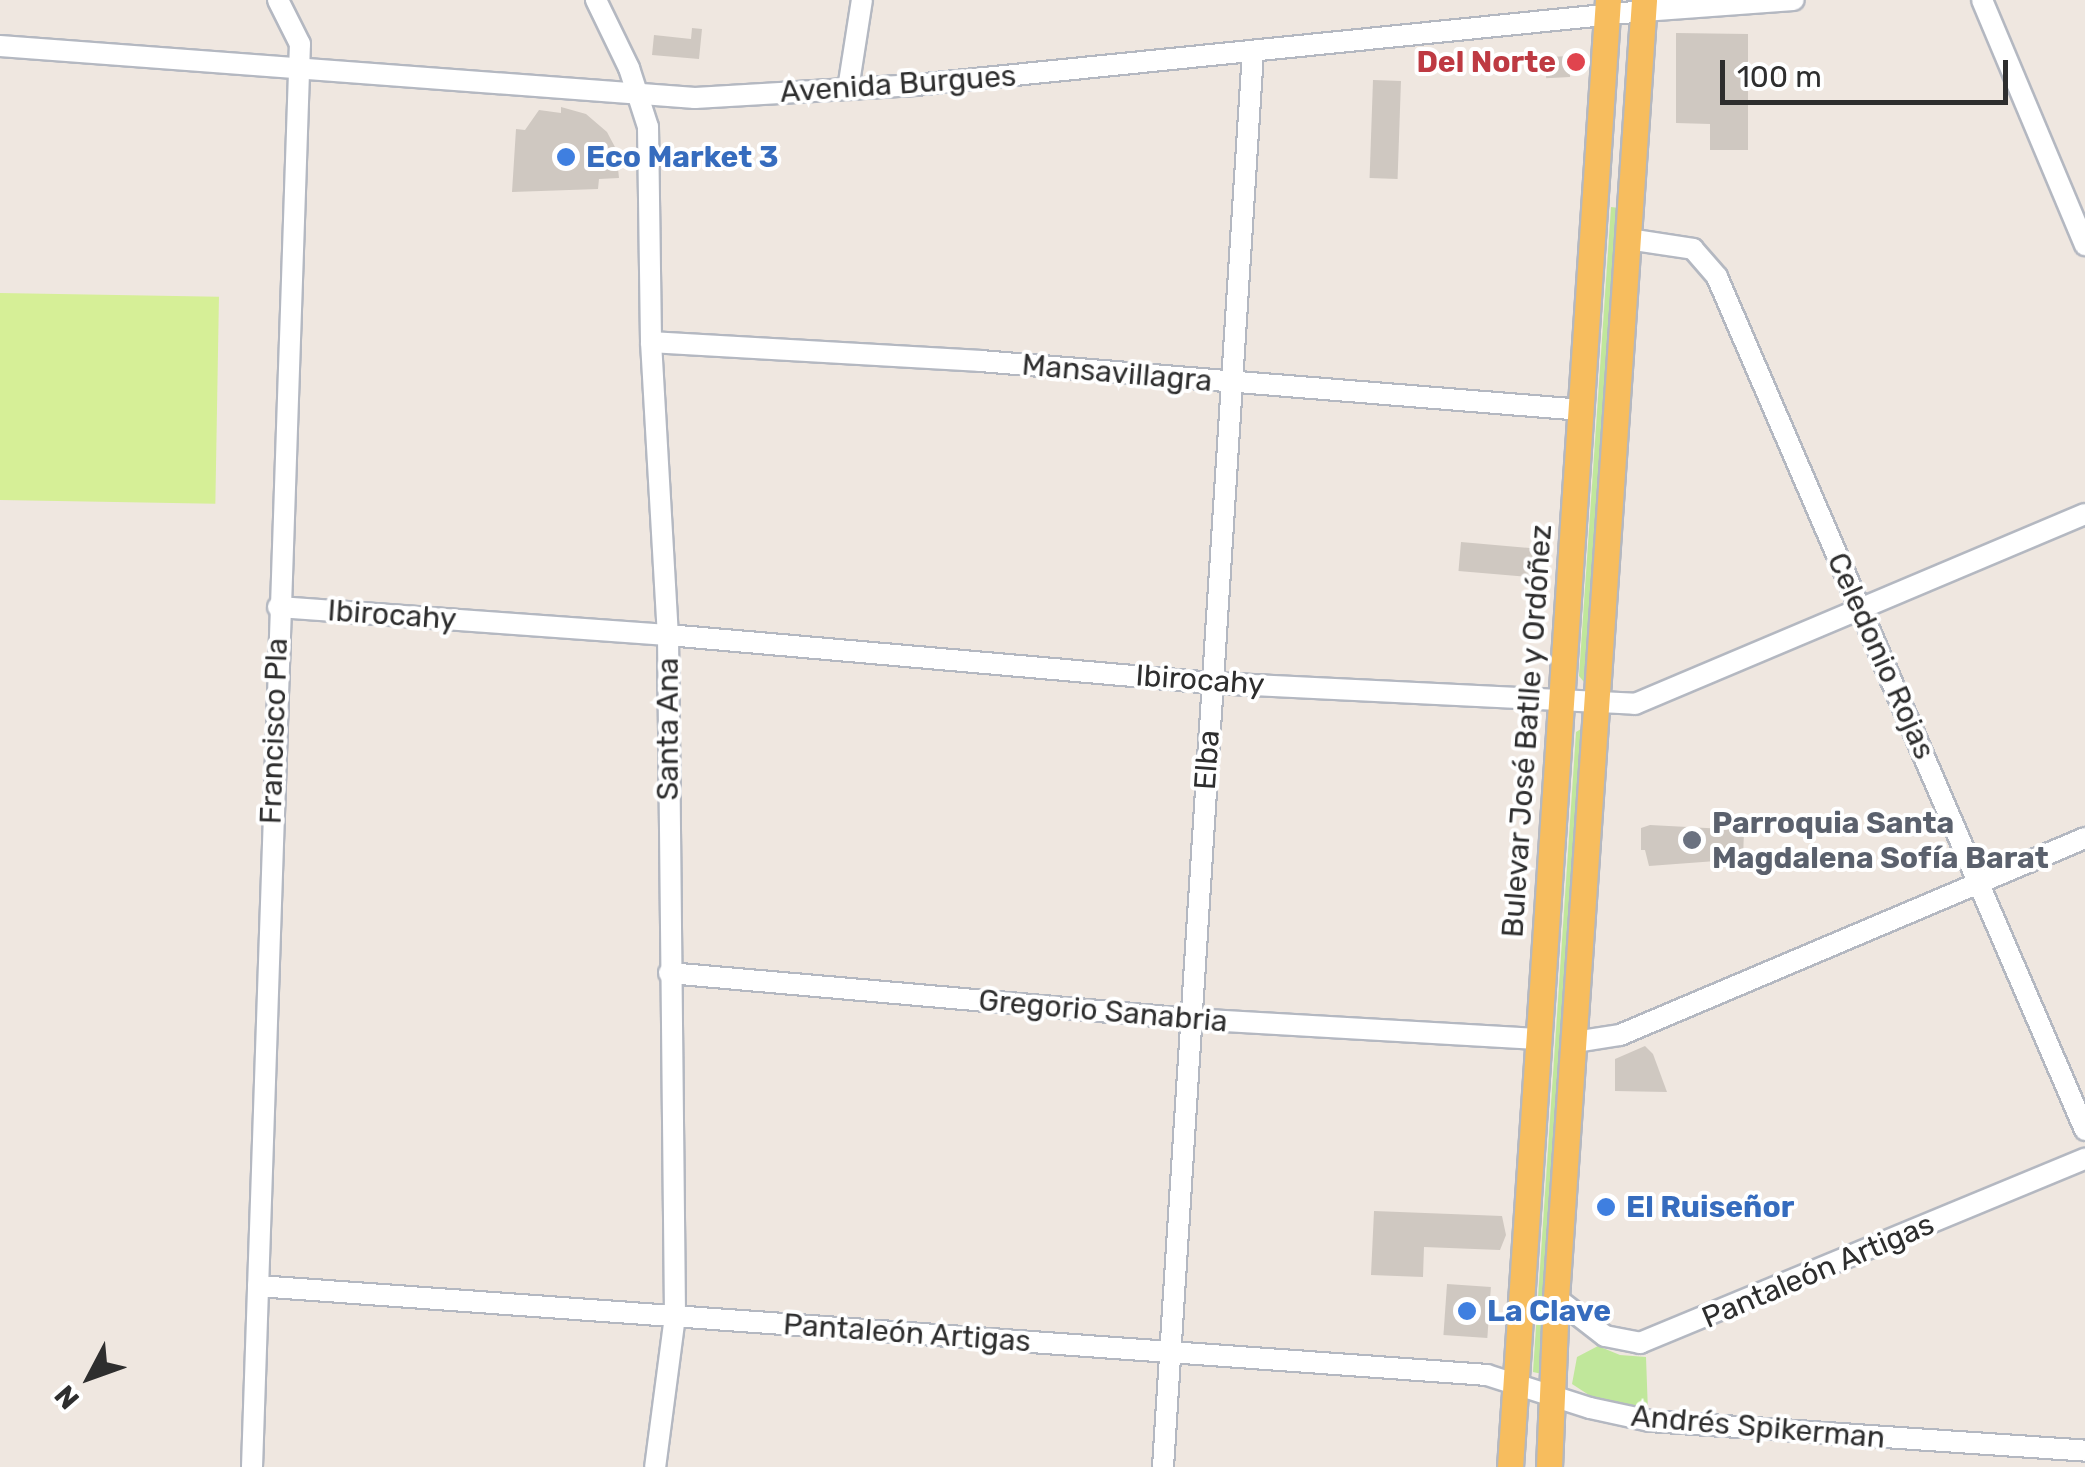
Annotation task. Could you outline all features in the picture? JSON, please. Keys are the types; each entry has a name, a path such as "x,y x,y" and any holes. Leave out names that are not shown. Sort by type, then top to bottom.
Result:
{"main road":[{"path":"1549,1467 1556,1298 1643,6"},
{"name":"Bulevar José Batlle y Ordóñez","path":"1510,1467 1608,8"}],"street":[{"name":"Francisco Pla","path":"252,1467 278,607 300,66 300,44 278,0"},
{"name":"Santa Ana","path":"596,0 638,93 648,127 651,342 668,635 675,1316 656,1467"},
{"path":"848,88 862,0"},
{"name":"Avenida Burgues","path":"0,46 695,98 1252,53 1608,8 1794,0"},
{"path":"1982,0 2085,245"},
{"name":"Elba","path":"1162,1467 1252,53"},
{"name":"Celedonio Rojas","path":"1628,238 1693,249 1717,277 2085,1130"},
{"name":"Mansavillagra","path":"651,342 1583,410"},
{"name":"Ibirocahy","path":"278,607 668,635 1212,683 1635,704 2085,514"},
{"path":"1575,1042 1620,1034 2085,838"},
{"name":"Gregorio Sanabria","path":"669,974 1190,1019 1537,1039"},
{"name":"Pantaleón Artigas","path":"1556,1298 1605,1336 1640,1343 2085,1159"},
{"name":"Pantaleón Artigas","path":"258,1286 1488,1375 1554,1395"},
{"name":"Andrés Spikerman","path":"1554,1395 1619,1415 1677,1424 2085,1451"}],"green space":[{"path":"1611,207 1619,208 1584,682 1579,676"},
{"path":"0,293 219,297 215,504 0,500"},
{"path":"1581,729 1542,1374 1533,1372 1576,732"},
{"path":"1598,1346 1620,1355 1646,1357 1648,1412 1592,1397 1572,1384 1577,1357"}],"building":[{"path":"692,28 702,29 699,59 652,55 654,35 691,39"},
{"path":"1676,33 1748,34 1748,150 1710,150 1710,124 1676,123"},
{"path":"1569,56 1570,77 1546,78 1545,57"},
{"path":"1373,80 1401,81 1398,179 1370,178"},
{"name":"Eco Market 3","path":"561,107 586,114 607,132 616,149 619,178 599,179 598,189 512,192 516,129 525,130 539,110 561,113"},
{"path":"1461,542 1548,550 1545,578 1458,571"},
{"name":"Parroquia Santa Magdalena Sofía Barat","path":"1650,825 1744,830 1743,859 1649,866 1645,850 1641,850 1641,828"},
{"path":"1645,1046 1653,1054 1667,1092 1615,1091 1615,1059"},
{"path":"1374,1211 1502,1216 1506,1235 1500,1250 1424,1247 1423,1277 1371,1275"},
{"name":"La Clave","path":"1447,1284 1491,1287 1487,1338 1443,1335"}],"place":[{"name":"Del Norte","path":"1576,62"},
{"name":"Eco Market 3","path":"566,157"},
{"name":"Parroquia Santa Magdalena Sofía Barat","path":"1692,840"},
{"name":"El Ruiseñor","path":"1606,1207"},
{"name":"La Clave","path":"1467,1311"}]}
